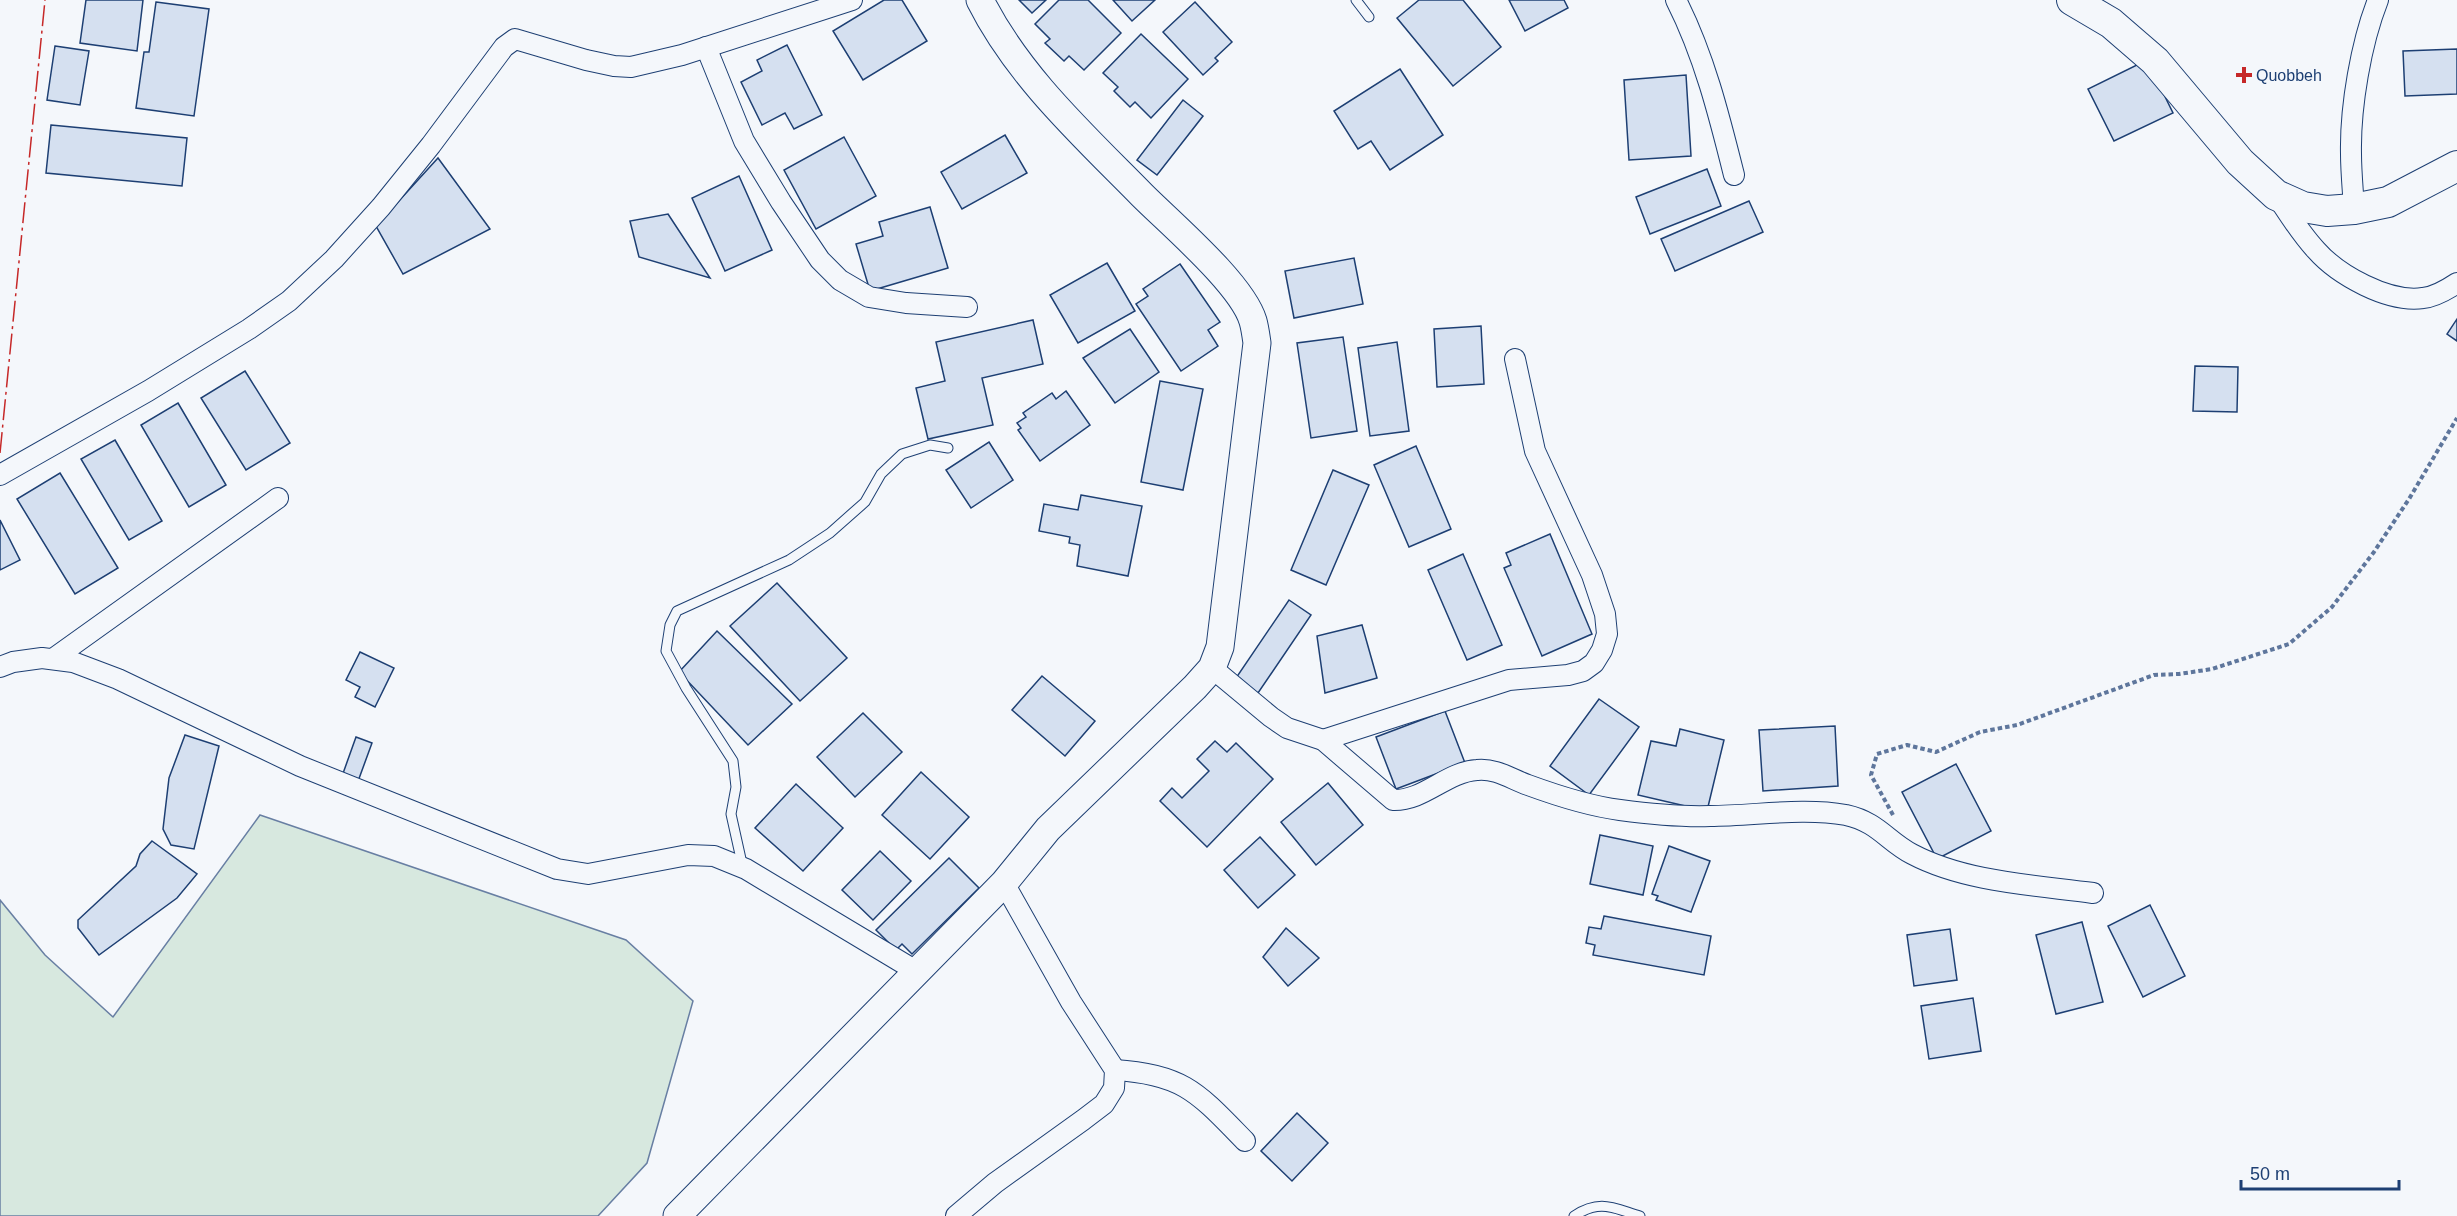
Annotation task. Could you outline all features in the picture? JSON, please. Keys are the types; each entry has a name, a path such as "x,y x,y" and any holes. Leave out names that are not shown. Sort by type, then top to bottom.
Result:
{"main road":[{"path":"2072,0 2111,23 2155,61 2240,162 2276,195 2303,207 2327,211 2354,209 2388,202 2457,166"}],"street":[{"path":"0,475 148,391 249,329 289,301 334,259 381,207 504,46 515,39 586,60 631,67 706,47 852,0"},
{"path":"677,1216 1004,883 1048,829 1212,668 1221,647 1256,355 1257,343 1253,320 1243,300 1204,255 1035,84 1010,51 980,0"},
{"path":"1676,0 1688,24 1715,99 1734,175"},
{"path":"2354,209 2351,153 2353,115 2367,28 2378,0"},
{"path":"706,47 744,141 780,202 820,260 840,280 869,297 906,303 967,307"},
{"path":"2276,195 2317,252 2340,272 2392,296 2424,298 2457,283"},
{"path":"1323,740 1509,680 1568,675 1583,671 1594,663 1602,651 1606,634 1605,614 1592,575 1535,451 1515,359"},
{"path":"52,659 278,498"},
{"path":"0,667 13,662 42,658 73,662 118,679 300,766 557,869 588,874 688,855 714,856 743,867 916,971"},
{"path":"1212,668 1287,728 1323,740 1393,800 1406,801 1457,775 1476,770 1493,770 1580,802 1619,810 1662,815 1711,816 1824,812 1848,816 1873,824 1911,854 1971,876 2092,893"},
{"path":"956,1216 995,1183 1104,1104 1114,1088 1115,1070 1071,1002 1004,883"},
{"path":"1115,1070 1163,1076 1192,1090 1245,1141"}],"lane":[{"path":"1356,0 1370,17"},
{"path":"743,867 731,814 736,786 733,761 686,688 666,651 669,625 677,611 789,560 830,533 865,502 881,474 902,454 930,445 948,448"},
{"path":"1574,1216 1589,1206 1604,1206 1640,1216"}],"path":[{"path":"1911,854 1892,813 1870,775 1877,754 1907,745 1936,752 1980,732 2017,725 2144,678 2212,669 2289,645 2332,607 2374,552 2409,499 2457,418"}],"shaded area":[{"path":"260,815 626,940 693,1001 647,1163 598,1216 0,1216 0,900 45,955 113,1017"}],"building":[{"path":"86,0 143,0 137,51 80,43"},
{"path":"884,0 902,0 927,41 863,80 833,31"},
{"path":"1019,0 1046,0 1032,13"},
{"path":"1059,0 1088,0 1121,33 1084,70 1069,56 1064,61 1045,43 1050,39 1035,24"},
{"path":"1113,0 1155,0 1132,21"},
{"path":"1419,0 1463,0 1501,47 1453,86 1397,18"},
{"path":"1509,0 1564,0 1568,8 1525,31"},
{"path":"156,2 209,9 194,116 136,108 144,52 149,52"},
{"path":"1195,2 1232,42 1215,58 1218,61 1203,75 1163,32"},
{"path":"1141,34 1188,79 1151,118 1135,102 1130,107 1114,91 1118,87 1103,73"},
{"path":"787,45 822,115 794,129 785,113 762,125 741,82 762,71 757,60"},
{"path":"55,46 89,51 80,105 47,100"},
{"path":"2457,49 2457,94 2405,96 2403,51"},
{"path":"2147,60 2173,113 2114,141 2088,89"},
{"path":"1400,69 1443,135 1390,170 1371,141 1358,149 1334,111"},
{"path":"1686,75 1691,156 1629,160 1624,80"},
{"path":"1183,100 1203,116 1157,175 1137,160"},
{"path":"51,125 187,138 182,186 46,173"},
{"path":"1005,135 1027,173 962,209 941,172"},
{"path":"844,137 876,196 816,229 784,170"},
{"path":"438,158 490,229 403,274 376,226"},
{"path":"1707,169 1721,206 1650,234 1636,197"},
{"path":"739,176 772,250 725,271 692,198"},
{"path":"1749,201 1763,232 1675,271 1661,239"},
{"path":"930,207 948,268 870,291 856,244 883,236 879,222"},
{"path":"668,214 710,278 639,257 630,221"},
{"path":"1354,258 1363,304 1294,318 1285,271"},
{"path":"1107,263 1135,311 1078,343 1050,295"},
{"path":"1180,264 1220,322 1208,330 1218,346 1181,371 1136,304 1148,296 1143,289"},
{"path":"2457,319 2457,341 2447,334"},
{"path":"1033,320 1043,364 982,378 993,425 928,439 916,388 945,381 936,342"},
{"path":"1481,326 1484,384 1437,387 1434,329"},
{"path":"1130,329 1159,372 1115,403 1083,358"},
{"path":"1343,337 1357,431 1311,438 1297,343"},
{"path":"1397,342 1409,431 1370,436 1358,348"},
{"path":"2195,366 2238,367 2237,412 2193,411"},
{"path":"245,371 290,443 246,470 201,398"},
{"path":"1160,381 1203,389 1183,490 1141,482"},
{"path":"1066,391 1090,425 1040,461 1018,430 1021,428 1017,423 1026,417 1023,413 1052,393 1056,399"},
{"path":"178,403 226,485 189,507 141,425"},
{"path":"115,440 162,521 129,540 81,459"},
{"path":"989,442 1013,480 971,508 946,470"},
{"path":"1416,446 1451,529 1409,547 1374,465"},
{"path":"1333,470 1369,485 1326,585 1291,570"},
{"path":"60,473 118,568 75,594 17,499"},
{"path":"1081,495 1142,506 1128,576 1077,566 1080,545 1069,543 1070,537 1039,531 1044,504 1078,510"},
{"path":"0,520 20,560 0,570"},
{"path":"1550,534 1592,634 1542,656 1504,568 1511,565 1506,553"},
{"path":"1463,554 1502,645 1467,660 1428,570"},
{"path":"777,583 847,658 800,701 730,626"},
{"path":"1289,600 1311,615 1258,693 1236,678"},
{"path":"1362,625 1377,678 1325,693 1317,636"},
{"path":"717,631 792,704 748,745 679,672"},
{"path":"360,652 394,668 375,707 355,697 360,687 346,680"},
{"path":"1042,676 1095,721 1065,756 1012,710"},
{"path":"1599,699 1639,727 1589,795 1550,766"},
{"path":"1445,711 1465,763 1396,789 1376,737"},
{"path":"863,713 902,752 855,797 817,757"},
{"path":"1835,726 1838,786 1763,791 1759,730"},
{"path":"1680,729 1724,740 1707,811 1638,795 1651,741 1676,746"},
{"path":"185,735 219,746 194,849 171,845 163,829 169,778"},
{"path":"356,737 372,743 357,784 341,779"},
{"path":"1215,741 1227,752 1236,743 1273,779 1207,847 1160,801 1172,788 1182,798 1209,771 1197,759"},
{"path":"1956,764 1991,831 1937,859 1902,792"},
{"path":"921,772 969,817 930,859 882,815"},
{"path":"1328,783 1363,825 1316,865 1281,822"},
{"path":"796,784 843,828 803,871 755,828"},
{"path":"1600,835 1653,846 1643,895 1590,884"},
{"path":"1260,837 1295,875 1258,908 1224,870"},
{"path":"152,841 197,874 177,898 99,955 78,928 78,920 136,866 140,854"},
{"path":"1669,846 1710,861 1691,912 1656,900 1658,896 1652,894"},
{"path":"880,851 911,881 873,920 842,890"},
{"path":"949,858 979,888 912,954 902,944 896,950 876,930"},
{"path":"2150,905 2185,976 2143,997 2108,926"},
{"path":"1604,916 1711,936 1704,975 1593,955 1595,945 1586,943 1589,927 1601,929"},
{"path":"2082,922 2103,1002 2056,1014 2036,935"},
{"path":"1286,928 1319,958 1288,986 1263,957"},
{"path":"1950,929 1957,980 1914,986 1907,935"},
{"path":"1973,998 1981,1051 1929,1059 1921,1006"},
{"path":"1297,1113 1328,1143 1292,1181 1261,1151"}],"power":[{"path":"0,453 45,0"}],"place":[{"name":"Quobbeh","path":"2244,75"}]}
